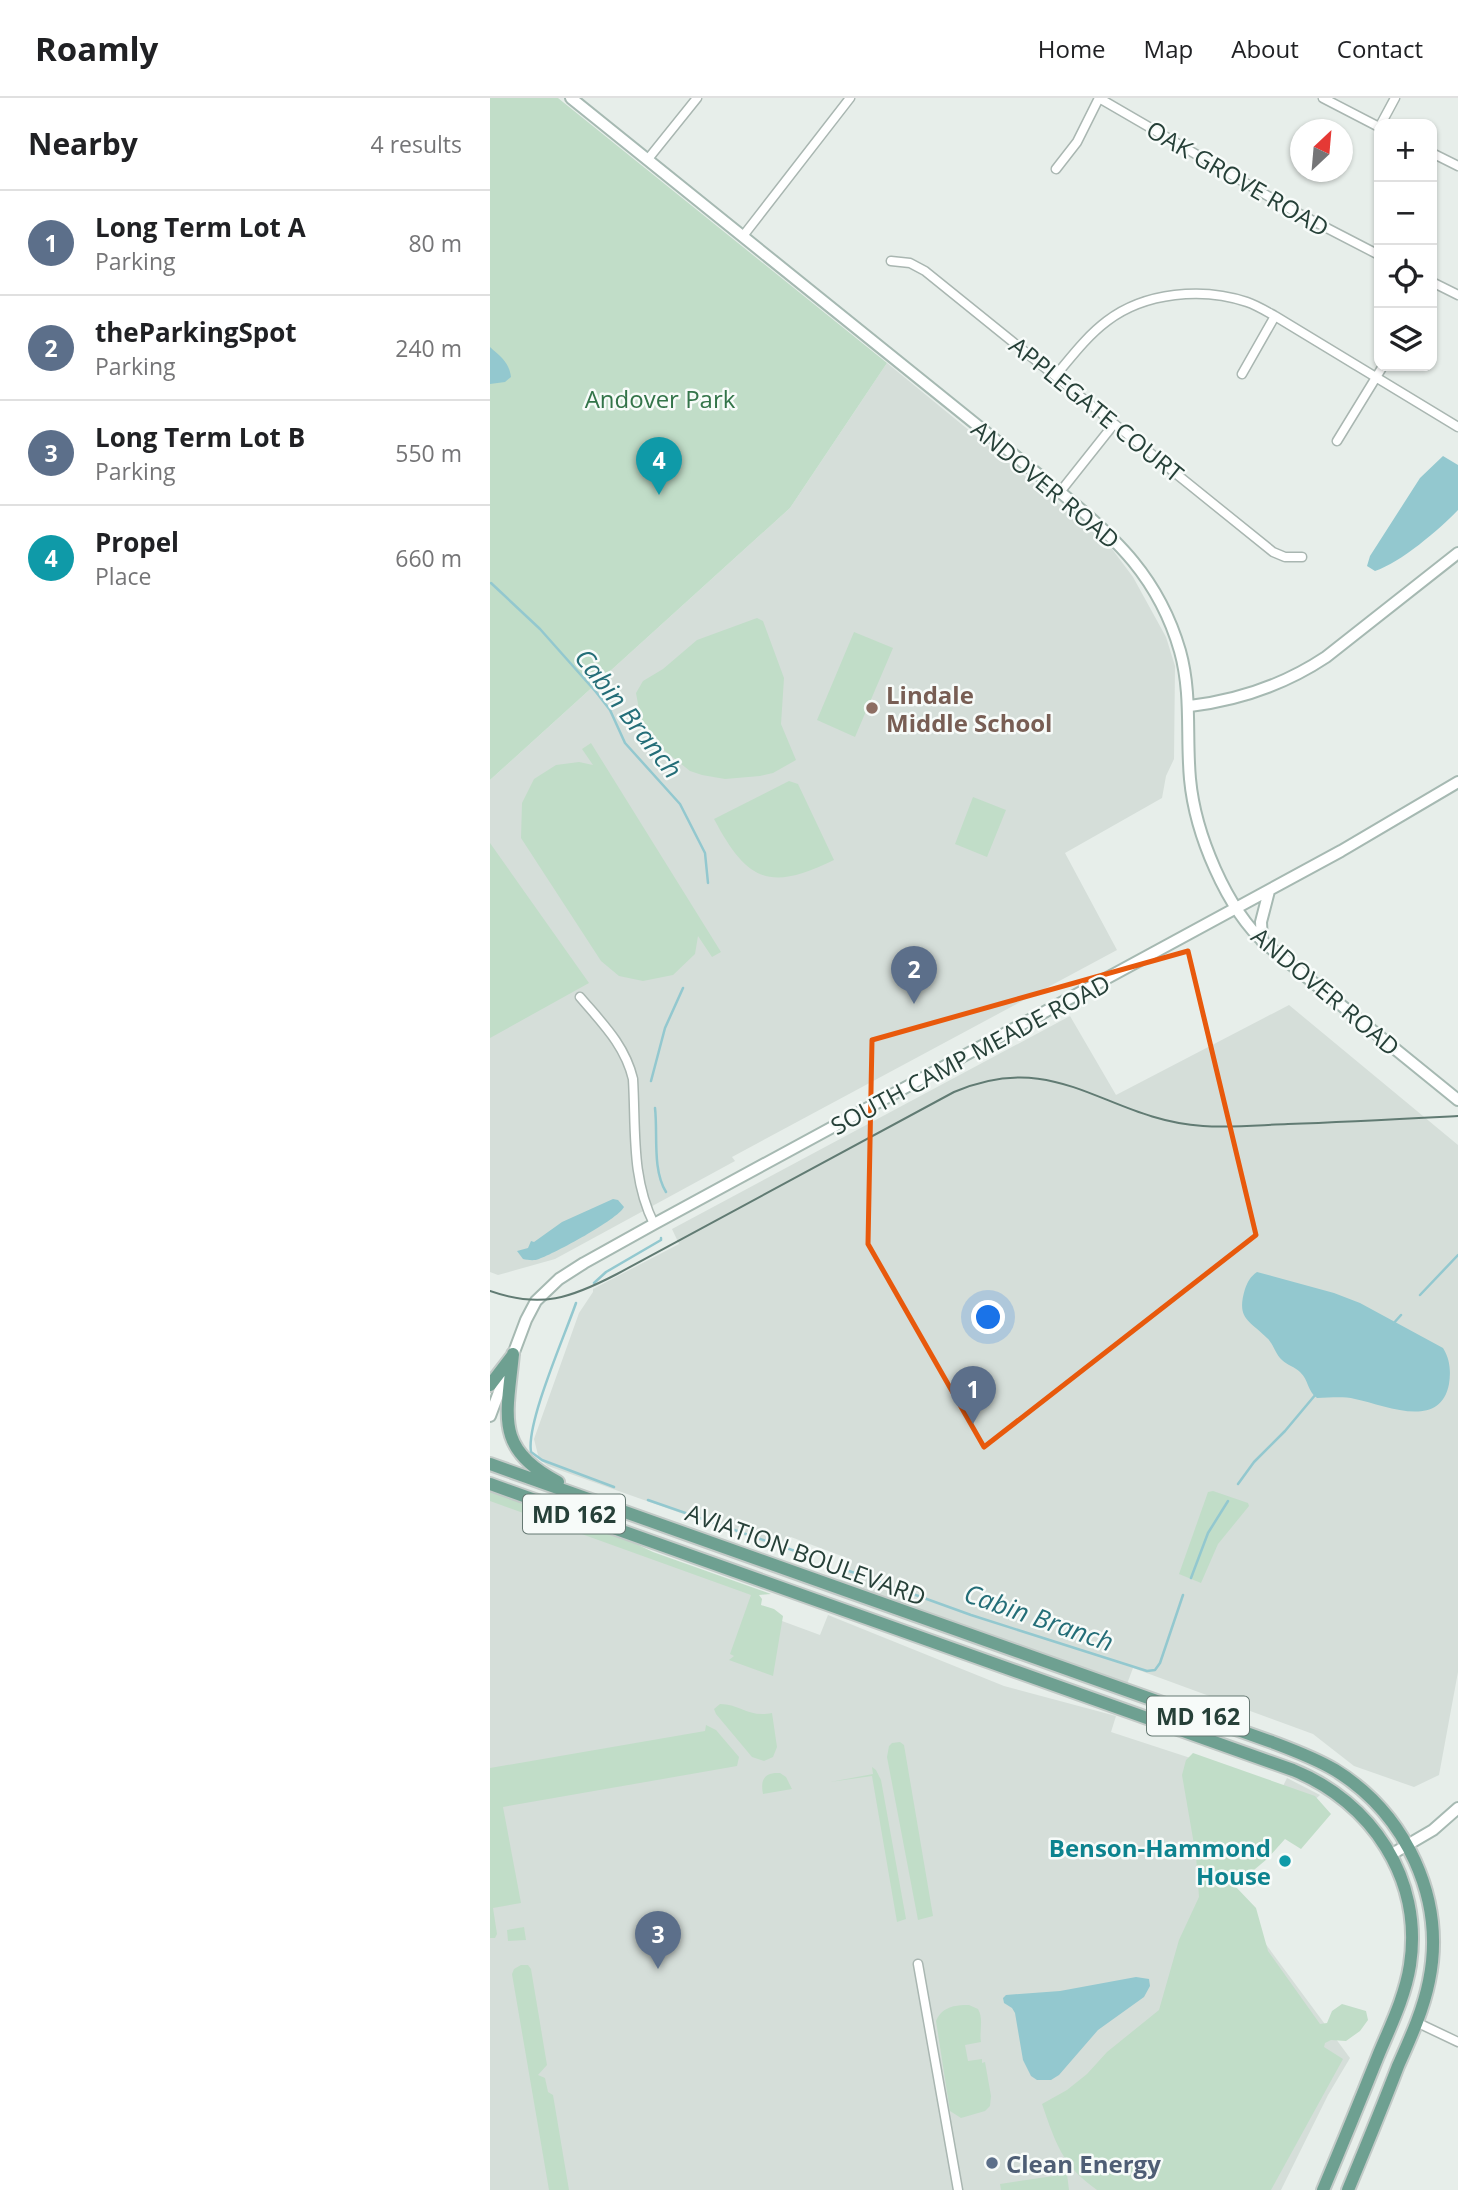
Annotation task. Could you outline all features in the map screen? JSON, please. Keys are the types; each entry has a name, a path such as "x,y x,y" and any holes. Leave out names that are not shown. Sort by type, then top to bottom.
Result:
{"main road":[{"name":"ANDOVER ROAD","path":"571,98 1060,492 1123,548 1154,590 1180,650 1189,706 1189,757 1193,803 1211,858 1236,908 1262,941 1458,1100"},
{"path":"1189,706 1213,703 1254,692 1306,670 1458,553"},
{"name":"SOUTH CAMP MEADE ROAD","path":"490,1416 533,1306 547,1290 584,1263 1269,891 1422,806 1458,782"},
{"path":"1262,941 1261,922 1269,891"},
{"path":"490,1385 513,1354"},
{"path":"513,1354 507,1420 515,1447 532,1467 602,1504"},
{"name":"AVIATION BOULEVARD","path":"490,1464 1297,1752 1335,1770 1378,1805 1408,1845 1428,1896 1433,1941 1429,1982 1416,2022 1348,2190"},
{"name":"AVIATION BOULEVARD","path":"490,1484 1314,1779 1341,1797 1379,1835 1392,1854 1402,1879 1411,1919 1412,1949 1407,1979 1323,2190"},
{"path":"1153,1720 1174,1707"},
{"path":"1392,1854 1441,1824 1458,1808"}],"street":[{"path":"648,159 697,98"},
{"path":"743,236 850,98"},
{"path":"1056,169 1077,142 1099,98"},
{"name":"OAK GROVE ROAD","path":"1099,98 1292,210 1374,252"},
{"path":"1323,98 1374,123"},
{"path":"1384,119 1395,98"},
{"path":"1437,156 1458,166"},
{"name":"APPLEGATE COURT","path":"891,261 910,263 925,271 1273,552 1285,557 1301,557"},
{"path":"1437,286 1458,295"},
{"path":"1056,375 1086,339 1109,319 1154,299 1198,294 1226,296 1249,303 1275,316 1458,427"},
{"path":"1242,373 1275,316"},
{"path":"1337,441 1380,371"},
{"path":"1060,492 1114,424"},
{"path":"580,997 616,1039 630,1064 638,1177 643,1202 654,1224"},
{"path":"918,1964 958,2190"},
{"path":"1416,2022 1458,2042"}],"highlighted area":[{"path":"1188,951 1256,1235 984,1447 868,1244 872,1040"}],"shaded area":[{"name":"Lindale Middle School","path":"887,363 1109,545 1133,577 1166,637 1175,666 1174,759 1166,776 1162,798 1065,853 1117,950 732,1157 735,1161 555,1259 498,1275 490,1272 490,780 790,508"},
{"path":"1289,1005 1458,1145 1458,1672 1439,1775 1414,1787 1354,1766 1313,1734 1133,1668 1127,1684 839,1581 847,1558 791,1537 785,1550 548,1466 539,1459 534,1439 579,1313 593,1289 679,1244 672,1229 1070,1016 1116,1095"},
{"path":"490,1499 753,1594 763,1614 820,1635 828,1615 1004,1686 1116,1716 1111,1732 1282,1788 1287,1778 1320,1795 1222,1885 1350,2058 1328,2095 1281,2190 490,2190"}],"green space":[{"name":"Andover Park","path":"490,98 558,98 887,363 790,508 490,780"},
{"path":"757,618 763,621 784,678 781,724 796,760 773,773 760,776 725,779 690,771 665,751 642,726 636,693 643,681 663,669 697,640"},
{"path":"854,632 893,648 855,737 817,720"},
{"path":"591,743 721,952 712,957 698,936 695,954 673,975 643,981 619,976 601,961 521,838 522,803 534,779 556,765 579,762 593,765 582,749"},
{"path":"789,781 798,784 834,860 792,876 762,875 749,868 738,856 714,819"},
{"path":"973,797 1006,810 987,857 955,844"},
{"path":"490,843 589,983 490,1038"},
{"path":"490,1490 615,1534 653,1552 771,1594 759,1595 762,1599 761,1605 774,1609 783,1616 773,1676 729,1660 734,1656 730,1654 751,1595 490,1501"},
{"path":"1213,1491 1248,1503 1249,1506 1218,1544 1201,1583 1179,1574 1208,1492"},
{"path":"720,1704 757,1714 772,1713 777,1747 773,1757 764,1761 752,1757 716,1714 714,1709"},
{"path":"706,1725 716,1730 739,1757 737,1766 503,1807 521,1903 493,1908 497,1934 495,1938 490,1938 490,1768 705,1731"},
{"path":"900,1742 904,1745 933,1916 918,1920 887,1757 889,1746"},
{"path":"1193,1753 1315,1796 1331,1814 1301,1849 1285,1839 1267,1859 1235,1886 1256,1908 1268,1951 1320,2024 1327,2023 1332,2011 1342,2004 1366,2011 1368,2020 1360,2031 1346,2041 1331,2040 1325,2043 1324,2047 1343,2059 1271,2190 1097,2190 1076,2172 1062,2153 1042,2104 1067,2090 1087,2074 1107,2052 1159,2010 1179,1940 1199,1897 1196,1856 1182,1775 1186,1760"},
{"path":"872,1767 881,1780 906,1919 897,1922 872,1776 830,1782 873,1774"},
{"path":"780,1773 786,1777 792,1789 763,1794 762,1784 767,1775"},
{"path":"524,1927 526,1940 508,1941 507,1930"},
{"path":"528,1965 531,1969 547,2065 538,2075 545,2078 548,2092 553,2095 569,2190 549,2190 512,1974 514,1969"},
{"path":"969,2005 980,2013 981,2042 965,2045 968,2061 982,2059 982,2063 985,2062 991,2096 990,2106 985,2111 961,2118 950,2111 936,2021 949,2008"},
{"path":"1067,2174 1069,2190 1001,2190 1000,2184"}],"water":[{"path":"490,347 508,367 511,377 505,382 490,384"},
{"path":"1443,456 1458,465 1458,510 1430,536 1396,561 1375,571 1367,566 1370,556 1420,478"},
{"path":"613,1199 618,1200 624,1207 619,1213 598,1228 547,1256 535,1260 523,1259 517,1251 528,1248 531,1241 534,1242 562,1222"},
{"path":"1257,1272 1360,1303 1443,1348 1449,1361 1450,1374 1444,1398 1435,1407 1410,1411 1350,1398 1317,1398 1303,1375 1280,1358 1269,1340 1243,1313 1245,1289"},
{"path":"1136,1977 1149,1979 1150,1986 1144,1997 1098,2030 1059,2075 1051,2080 1037,2080 1031,2076 1023,2060 1015,2013 1004,2003 1003,1998 1006,1995 1060,1991"}],"waterway":[{"name":"Cabin Branch","path":"491,583 540,629 596,692 610,710 625,743 680,804 705,853 708,883"},
{"name":"Cabin Branch","path":"651,1081 665,1028 683,988"},
{"name":"Cabin Branch","path":"655,1108 657,1162 666,1192"},
{"name":"Cabin Branch","path":"594,1283 606,1272 661,1238"},
{"name":"Cabin Branch","path":"1420,1295 1458,1255"},
{"name":"Cabin Branch","path":"576,1303 540,1401 534,1421 531,1452 542,1460 614,1487"},
{"name":"Cabin Branch","path":"1393,1324 1401,1315"},
{"name":"Cabin Branch","path":"1238,1484 1254,1462 1316,1394"},
{"name":"Cabin Branch","path":"648,1500 795,1551"},
{"name":"Cabin Branch","path":"1191,1578 1208,1533 1228,1501"},
{"name":"Cabin Branch","path":"838,1567 971,1615 1147,1671 1155,1670 1160,1663 1183,1595"}],"tram line":[{"path":"490,1291 540,1300 570,1295 585,1289 954,1092 991,1080 1024,1077 1053,1081 1138,1112 1169,1121 1203,1126 1458,1116"}],"place":[{"name":"Propel","path":"659,495"},
{"name":"Lindale Middle School","path":"872,708"},
{"name":"theParkingSpot","path":"914,1004"},
{"name":"Long Term Lot A","path":"973,1424"},
{"name":"Benson-Hammond House","path":"1285,1861"},
{"name":"Long Term Lot B","path":"658,1969"},
{"name":"Clean Energy","path":"992,2163"}]}
